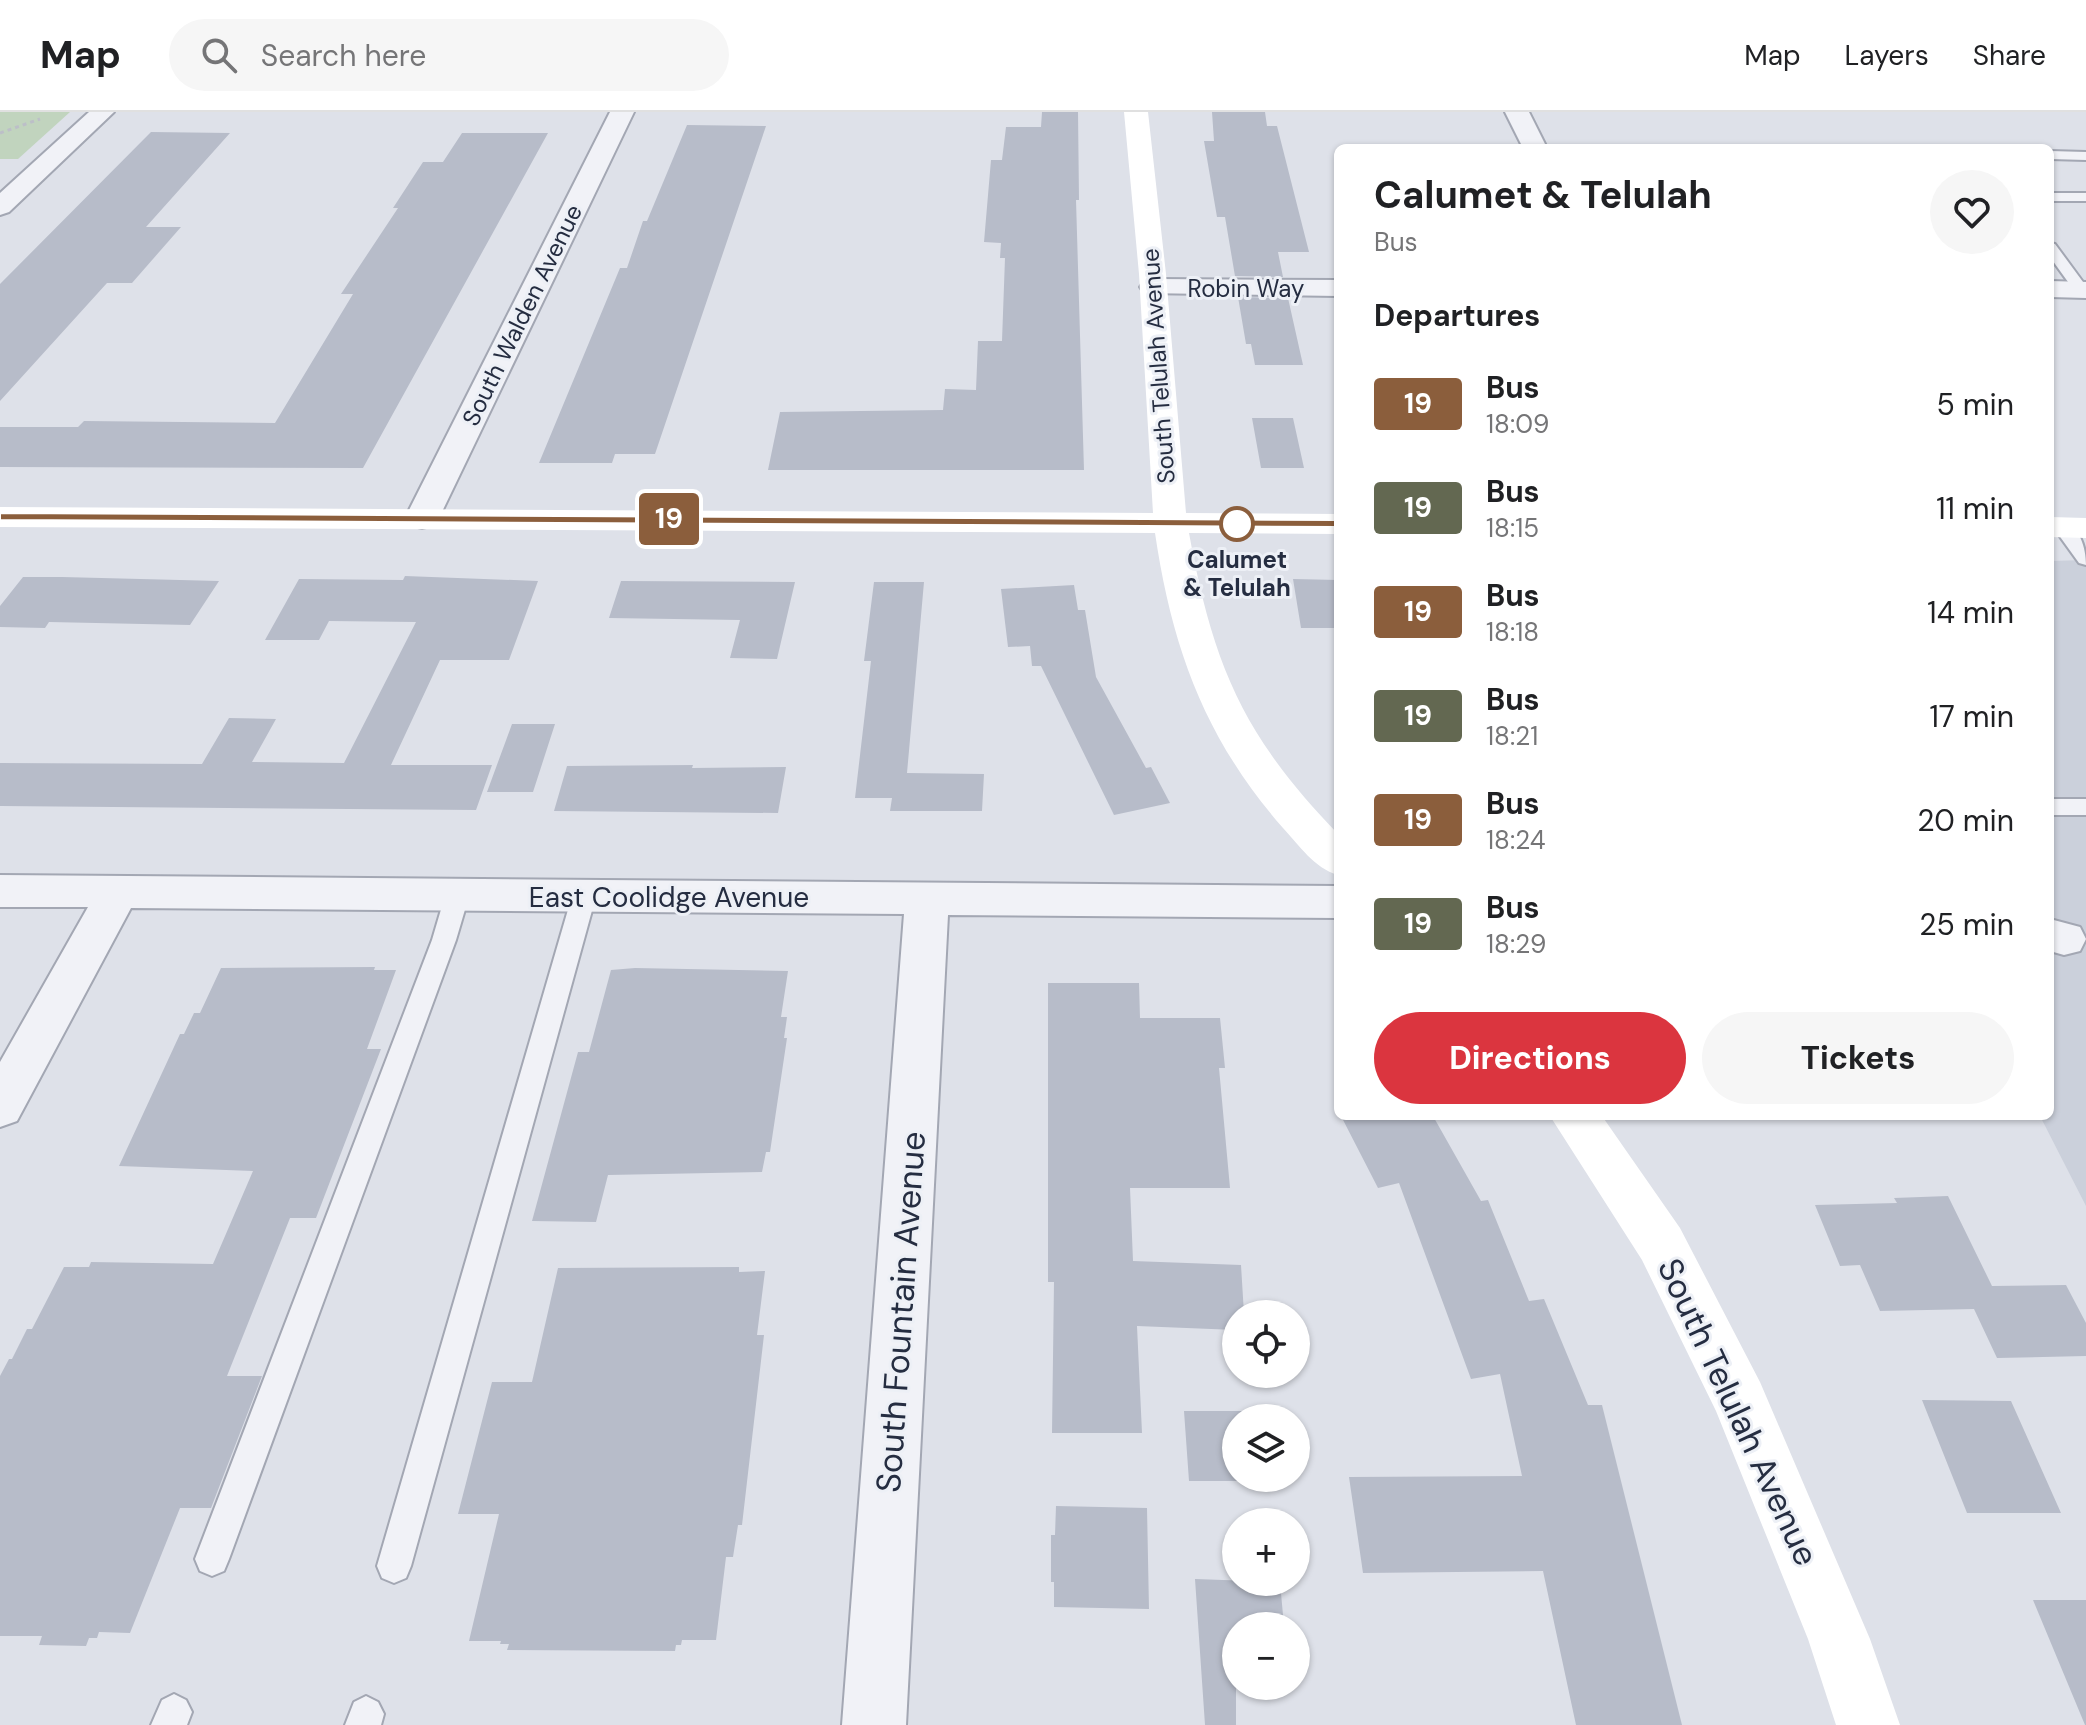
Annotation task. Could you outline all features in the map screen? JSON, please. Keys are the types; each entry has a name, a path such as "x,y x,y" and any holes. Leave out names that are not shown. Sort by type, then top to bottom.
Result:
{"street":[{"path":"0,207 102,112"},
{"name":"South Walden Avenue","path":"422,518 622,112"},
{"name":"South Telulah Avenue","path":"1136,112 1154,287 1170,524 1187,620 1228,721 1292,813 1334,856"},
{"path":"1517,112 1533,144"},
{"name":"Robin Way","path":"1154,287 1334,288"},
{"path":"2054,289 2084,290"},
{"path":"0,517 1334,524"},
{"name":"East Coolidge Avenue","path":"0,891 1334,902"},
{"path":"0,1107 118,892"},
{"name":"South Fountain Avenue","path":"874,1725 927,899"},
{"name":"South Telulah Avenue","path":"1578,1120 1661,1244 1740,1401 1839,1639 1868,1725"}],"lane":[{"path":"2054,155 2086,156"},
{"path":"2054,197 2086,197"},
{"path":"2054,252 2084,290"},
{"path":"2066,527 2086,559"},
{"path":"2054,807 2086,807"},
{"path":"212,1559 444,940 457,896"},
{"path":"394,1566 584,896"}],"path":[{"path":"0,133 44,118"}],"shaded area":[{"path":"2086,560 2086,1206 2042,1120 2054,1120 2054,561"}],"green space":[{"path":"0,112 70,112 18,159 0,159"}],"building":[{"path":"1042,112 1078,112 1079,200 1076,200 1084,470 768,470 780,412 943,410 945,389 976,390 978,341 1002,341 1005,258 1000,258 1001,243 984,242 991,160 1002,160 1006,127 1041,127"},
{"path":"1212,112 1265,112 1267,126 1277,126 1309,252 1278,252 1283,277 1235,276 1225,217 1217,217 1204,141 1214,141"},
{"path":"687,125 766,126 655,454 615,454 612,463 539,463 620,268 627,268 643,221 647,221"},
{"path":"151,132 230,133 146,227 181,227 132,283 107,283 0,401 0,284"},
{"path":"462,133 548,133 363,468 0,467 0,427 78,427 84,421 275,423 353,294 341,294 398,208 393,208 423,162 443,162"},
{"path":"1238,297 1288,298 1303,365 1255,365 1251,344 1246,344"},
{"path":"1252,418 1293,418 1304,468 1261,468"},
{"path":"405,576 538,581 509,660 440,660 391,765 492,765 476,810 0,806 0,763 202,764 229,718 276,719 252,762 344,763 416,622 329,621 319,640 265,640 299,579 403,580"},
{"path":"23,577 219,581 190,625 49,622 45,628 0,627 0,606"},
{"path":"1293,579 1334,580 1334,628 1301,628"},
{"path":"621,581 795,582 777,659 730,658 740,620 609,618"},
{"path":"874,582 924,582 907,773 984,774 982,811 890,811 892,798 855,798 871,661 864,661"},
{"path":"1074,585 1078,610 1085,610 1096,677 1146,768 1151,767 1170,803 1114,815 1041,666 1032,666 1030,646 1008,647 1001,589"},
{"path":"512,724 555,724 533,792 487,792"},
{"path":"693,765 692,768 786,767 778,813 554,811 567,766"},
{"path":"375,967 374,970 396,970 367,1049 381,1049 316,1218 290,1218 227,1376 262,1376 211,1508 180,1508 130,1633 99,1632 97,1638 89,1638 86,1646 39,1645 42,1636 0,1636 0,1376 9,1359 12,1359 27,1329 32,1329 64,1267 89,1267 91,1262 213,1264 253,1171 119,1166 180,1034 184,1034 194,1013 200,1013 221,968"},
{"path":"611,970 788,971 781,1017 787,1017 784,1038 787,1038 770,1152 766,1152 762,1172 608,1175 596,1222 532,1221 578,1052 589,1052"},
{"path":"1048,983 1139,983 1140,1018 1220,1018 1225,1068 1219,1068 1230,1188 1130,1188 1133,1261 1241,1265 1243,1300 1222,1300 1222,1329 1137,1326 1142,1433 1052,1433 1054,1282 1048,1282"},
{"path":"1343,1120 1435,1120 1481,1201 1488,1200 1529,1301 1544,1299 1588,1405 1602,1405 1682,1725 1576,1725 1543,1571 1363,1573 1349,1477 1522,1476 1500,1374 1471,1379 1399,1183 1378,1188"},
{"path":"1948,1196 1992,1286 2066,1285 2086,1323 2086,1356 1997,1358 1974,1309 1880,1311 1860,1265 1840,1266 1815,1205 1897,1203 1894,1198"},
{"path":"739,1267 739,1272 765,1271 757,1335 764,1335 742,1525 738,1525 733,1557 726,1557 716,1640 682,1640 675,1651 507,1650 509,1644 500,1644 501,1641 469,1641 499,1514 458,1514 492,1382 532,1382 558,1268"},
{"path":"1922,1400 2011,1401 2061,1513 1967,1513"},
{"path":"1184,1411 1222,1411 1222,1481 1189,1481"},
{"path":"1056,1506 1147,1508 1149,1609 1054,1607 1051,1535 1055,1535"},
{"path":"1195,1579 1222,1580 1222,1596 1281,1596 1283,1612 1222,1612 1222,1700 1236,1700 1236,1725 1205,1725"},
{"path":"2033,1600 2086,1600 2086,1725 2085,1725"}],"bus line":[{"name":"19","path":"0,517 1334,524"}],"place":[{"name":"Calumet & Telulah","path":"1237,524"}]}
